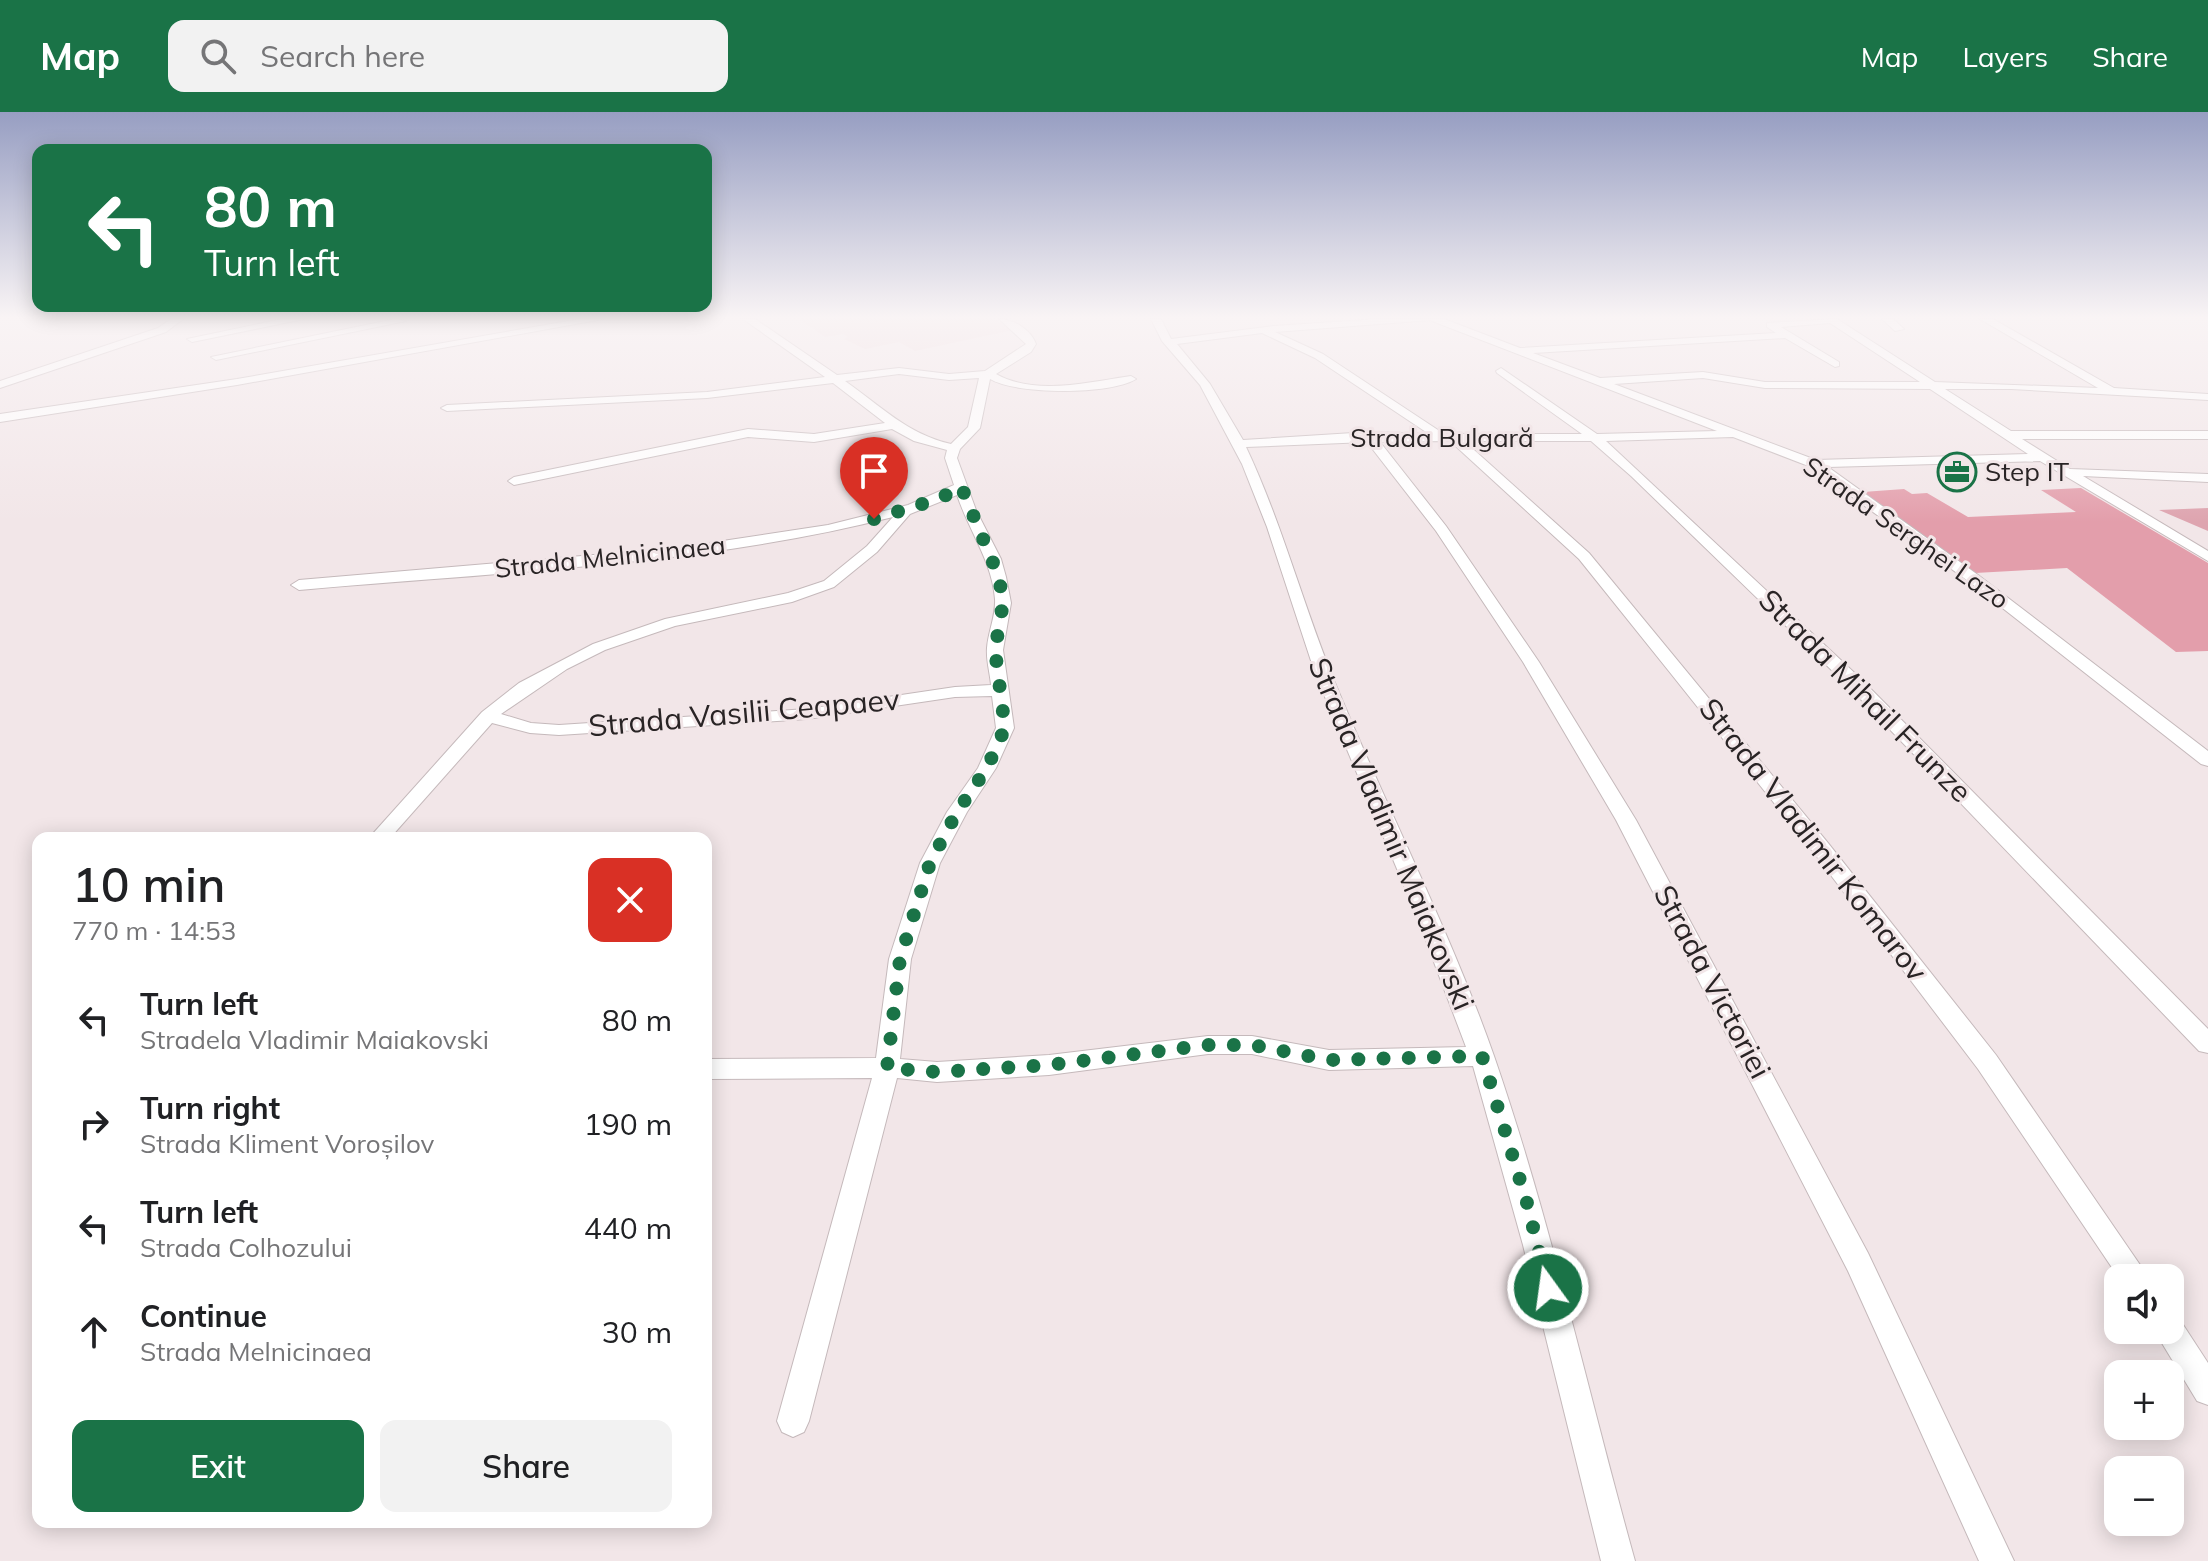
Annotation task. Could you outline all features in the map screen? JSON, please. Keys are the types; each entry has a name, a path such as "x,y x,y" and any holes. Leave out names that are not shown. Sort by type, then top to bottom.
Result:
{"street":[{"path":"0,418 207,387"},
{"path":"447,408 707,395 773,387"},
{"path":"842,387 891,426 914,439 954,448"},
{"path":"793,1421 887,1068 900,959 930,863 957,812 987,768 1005,728 995,650 1003,603 999,577 951,458 954,448 974,428 978,416 977,395 981,387"},
{"path":"1020,387 1044,387"},
{"name":"Strada Vladimir Maiakovski","path":"1206,387 1239,444 1275,530 1302,619 1324,676 1442,948 1482,1056 1527,1203 1618,1561"},
{"name":"Strada Vladimir Komarov","path":"1363,387 1447,436 1531,505 1584,556 1987,1062 2125,1264"},
{"name":"Strada Mihail Frunze","path":"1523,387 1595,438 1636,473 1854,682 2208,1044"},
{"name":"Strada Serghei Lazo","path":"1607,387 1742,434 1815,464 1973,578 2208,760"},
{"path":"1933,387 2208,557"},
{"path":"1979,387 2208,397"},
{"path":"2105,387 2113,391"},
{"path":"514,481 748,433 814,438 891,426"},
{"name":"Strada Bulgară","path":"1239,444 1369,436 1595,438 1742,434"},
{"path":"2009,435 2208,435"},
{"name":"Strada Victoriei","path":"1369,436 1441,529 1531,662 1626,820 1858,1262 1997,1561"},
{"path":"1815,464 2042,457"},
{"path":"2068,472 2208,478"},
{"path":"384,832 488,716 525,687 561,665 599,647 703,613 754,606 829,584 849,571 872,549 897,518 917,505 941,498 961,486"},
{"name":"Strada Melnicinaea","path":"299,585 676,552 828,529 917,505"},
{"name":"Strada Vasilii Ceapaev","path":"488,716 530,728 559,730 807,714 955,692 1002,690"},
{"path":"712,1069 887,1068 937,1072 1049,1065 1208,1045 1252,1045 1329,1060 1482,1056"},
{"path":"2178,1344 2208,1390"}],"shaded area":[{"path":"2081,488 2208,563 2208,651 2176,652 2067,568 1975,573 1863,492 1904,489 1912,494 1927,493 1968,517 2076,512 2041,490"},
{"path":"2208,508 2208,531 2159,510"}],"place":[{"name":"Step IT","path":"1957,472"}],"route":[{"path":"874,519 941,498 961,486 981,538 994,559 1003,603 995,650 1005,728 987,768 957,812 930,863 900,959 887,1068 937,1072 1049,1065 1208,1045 1252,1045 1329,1060 1482,1056 1527,1203 1548,1288"}]}
